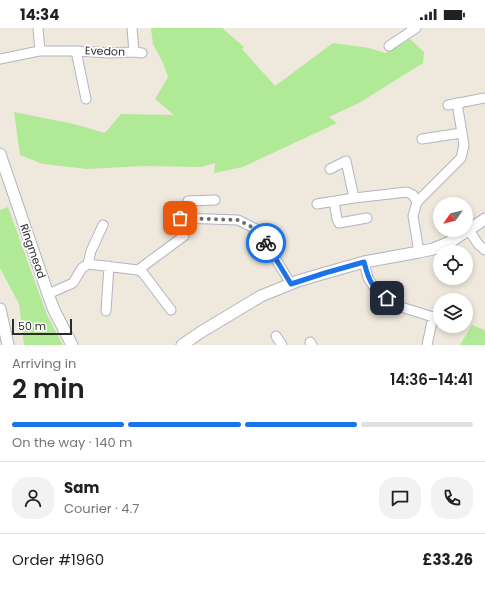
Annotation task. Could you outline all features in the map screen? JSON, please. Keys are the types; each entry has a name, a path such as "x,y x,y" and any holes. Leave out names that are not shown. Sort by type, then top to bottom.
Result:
{"street":[{"path":"38,28 40,51"},
{"name":"Evedon","path":"0,59 40,51 76,51 110,54 138,52 132,28"},
{"path":"389,46 416,28"},
{"name":"Evedon","path":"76,51 86,99"},
{"path":"448,105 485,98"},
{"path":"419,252 413,216 417,202 460,158 464,145 457,103"},
{"path":"422,139 461,133"},
{"name":"Ringmead","path":"0,154 54,310 72,345"},
{"path":"330,169 349,160 354,198"},
{"path":"317,204 407,192 413,196 417,202"},
{"path":"190,217 188,201 215,200"},
{"path":"334,202 336,220 339,223 366,218"},
{"path":"180,218 190,217 238,220 258,230 291,284"},
{"path":"473,227 485,219"},
{"path":"88,264 91,252 103,225"},
{"path":"138,270 184,236"},
{"path":"473,236 478,244 485,250"},
{"path":"182,345 260,296 325,273 364,262 419,252 450,242 458,237"},
{"path":"364,262 368,278 376,290 398,306 433,316"},
{"path":"48,294 73,283 82,268 88,264 109,266 138,270 143,273 171,310"},
{"path":"106,311 109,266"},
{"path":"0,309 6,344"},
{"path":"427,345 433,326"},
{"path":"276,336 282,345"}],"green space":[{"path":"151,28 222,28 244,47 242,49 275,86 333,43 369,48 385,53 410,39 424,52 423,63 359,103 329,117 337,123 243,167 214,173 215,163 201,167 144,166 87,169 43,164 20,155 14,112 74,124 105,133 121,114 174,115 155,99 168,77 163,63 153,44"},
{"path":"8,207 47,315 63,345 24,345 19,304 0,268 0,210"},
{"path":"473,325 485,330 485,345 460,345 467,333 473,333"}],"way so far":[{"path":"180,218 190,217 238,220 258,230 266,243"}],"route":[{"path":"266,243 291,284 364,262 368,278 376,290 387,298"}]}
